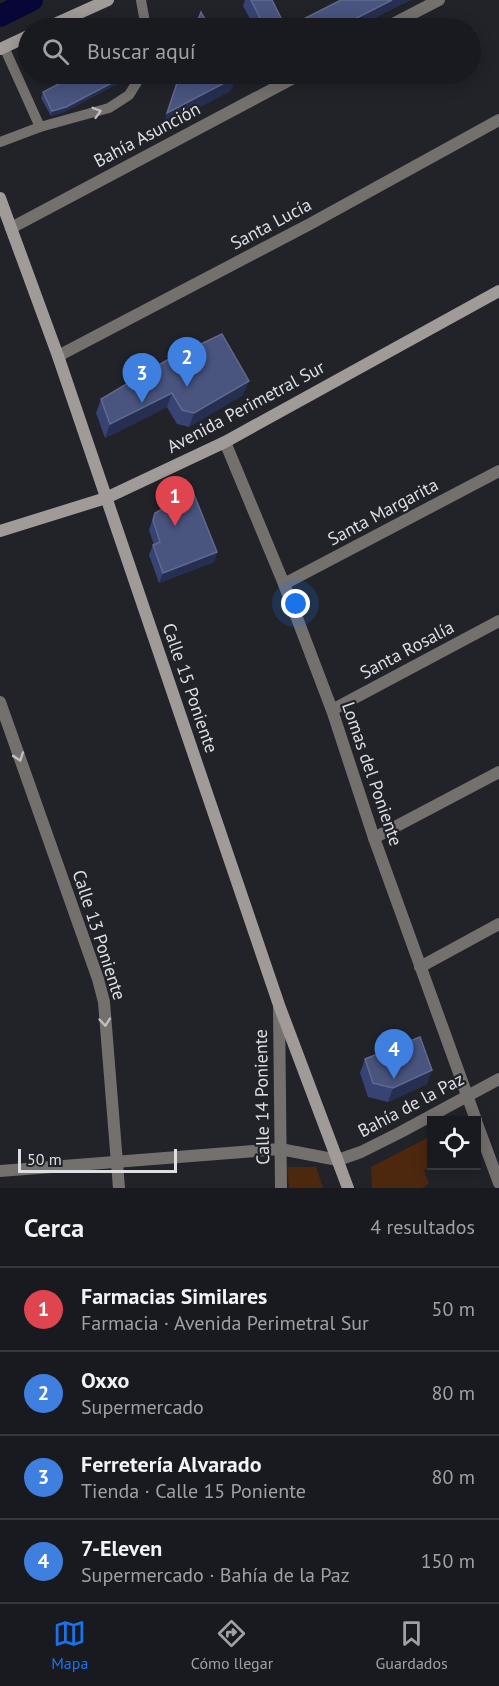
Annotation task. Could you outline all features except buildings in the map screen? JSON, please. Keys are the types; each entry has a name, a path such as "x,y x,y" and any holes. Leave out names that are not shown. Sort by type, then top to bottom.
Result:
{"street":[{"path":"68,18 108,0"},
{"path":"404,18 439,0"},
{"path":"2,48 18,41"},
{"name":"Bahía Asunción","path":"11,228 282,84"},
{"name":"Santa Lucía","path":"58,356 310,224 499,120"},
{"name":"Calle 15 Poniente","path":"0,198 58,356 279,1005 348,1188"},
{"name":"Avenida Perimetral Sur","path":"0,531 106,498 225,442 499,291"},
{"name":"Lomas del Poniente","path":"225,442 284,584 332,710 374,838 474,1116"},
{"name":"Santa Margarita","path":"284,584 499,471"},
{"name":"Santa Rosalía","path":"332,710 499,621"},
{"name":"Calle 13 Poniente","path":"0,702 98,979 104,1002 119,1188"},
{"path":"374,838 499,772"},
{"path":"420,967 499,924"},
{"name":"Calle 14 Poniente","path":"279,1005 281,1188"},
{"name":"Bahía de la Paz","path":"338,1160 361,1152 499,1079"},
{"name":"Lomas del Poniente","path":"481,1135 499,1184"},
{"path":"0,1171 280,1149 338,1160"}],"lane":[{"path":"141,0 144,18"},
{"path":"2,48 18,82"},
{"path":"19,84 40,128"},
{"path":"0,142 110,108 129,95 136,84"}],"shaded area":[{"path":"427,1138 427,1169 424,1170 429,1184 422,1188 372,1188 371,1167"},
{"path":"287,1167 316,1167 323,1188 289,1188"}],"waterway":[{"path":"0,16 32,0"}],"place":[{"name":"Oxxo","path":"187,387"},
{"name":"Ferretería Alvarado","path":"142,403"},
{"name":"Farmacias Similares","path":"175,526"},
{"name":"7-Eleven","path":"394,1079"}]}
